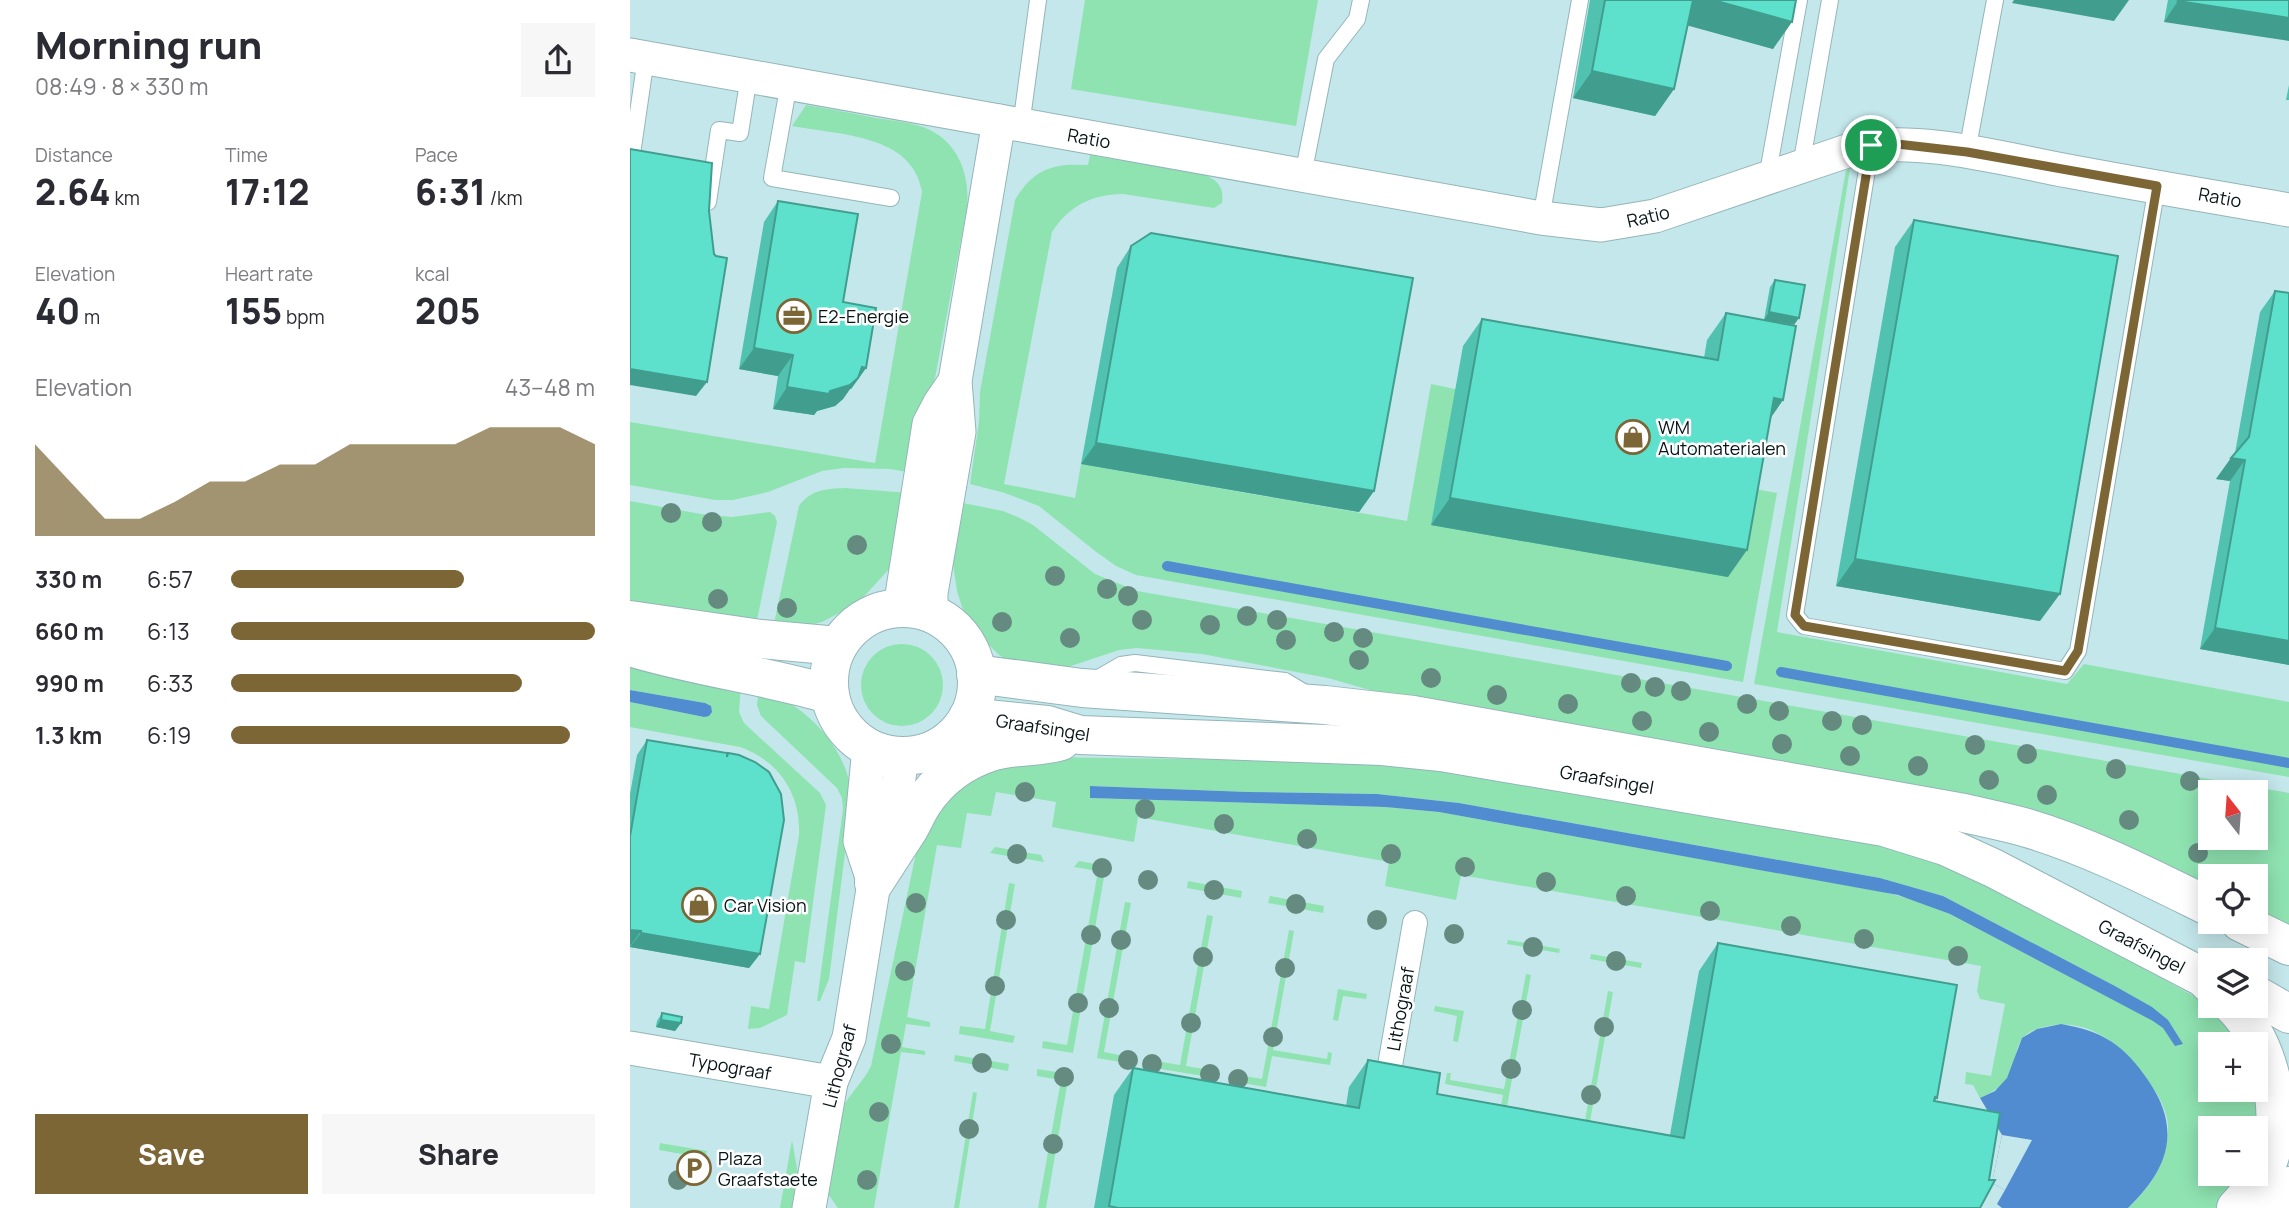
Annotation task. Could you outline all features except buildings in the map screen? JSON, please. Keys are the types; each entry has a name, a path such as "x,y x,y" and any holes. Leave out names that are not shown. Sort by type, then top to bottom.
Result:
{"street":[{"name":"Ratio","path":"638,56 1541,218 1601,225 1655,216 1871,145 1897,144 1967,152 2289,210"},
{"path":"914,611 930,593 959,432 955,381 1010,123"},
{"path":"883,611 914,611 941,619 958,633 970,653 976,674 976,696 968,717 947,741 918,754 886,752 857,741 839,720 829,694 831,664 838,646 857,624 883,611"},
{"path":"630,620 761,639 838,646"},
{"path":"630,647 662,657 754,675 829,694"},
{"name":"Graafsingel","path":"976,674 1082,688 1325,705 1413,715 1964,813 2026,828 2074,844 2198,901"},
{"name":"Graafsingel","path":"968,717 1046,725 1080,735 1382,746 1441,752 1885,827 1945,846 1993,868 2198,976"},
{"path":"874,883 922,804 951,772 992,752 1045,746 1080,735"},
{"name":"Lithograaf","path":"809,1208 831,1082 849,1038 874,883 860,841 886,752"},
{"name":"Lithograaf","path":"1385,1094 1415,923"},
{"path":"2264,934 2289,946"},
{"path":"2268,1002 2289,1014"},
{"path":"2236,1208 2250,1193 2267,1164 2274,1136 2276,1098 2262,1050 2243,1018"},
{"name":"Typograaf","path":"630,1048 831,1082"},
{"path":"2268,1208 2289,1186"}],"lane":[{"path":"1010,123 1038,0"},
{"path":"1303,175 1325,60 1357,19 1361,0"},
{"path":"1541,218 1580,0"},
{"path":"1767,178 1799,0"},
{"path":"1801,166 1830,0"},
{"path":"1967,152 1995,0"},
{"path":"631,160 638,56"},
{"path":"704,223 719,130 740,134 749,76"},
{"path":"789,83 772,178 891,198"},
{"path":"1871,145 1795,615 1804,626 2065,671 2078,651 2157,186"}],"green space":[{"path":"1085,0 1318,0 1296,126 1071,89"},
{"path":"806,105 924,127 949,144 965,174 967,208 935,378 921,420 914,473 890,469 844,468 822,471 768,492 733,500 715,500 630,485 630,422 875,463 922,192 916,173 905,158 889,148 851,136 792,126"},
{"path":"1090,155 1205,175 1220,186 1222,203 1214,208 1123,194 1112,195 1082,203 1066,215 1052,232 1004,484 1075,498 1081,464 1407,521 1431,384 1455,389 1728,577 1744,487 1777,493 1743,682 1136,575 1116,566 1039,506 970,484 979,422 980,392 1015,200 1029,181 1045,170 1064,165 1088,165"},
{"path":"1850,169 1777,632 2067,684 2084,664 2289,702 2289,777 1754,684 1846,170"},
{"path":"845,488 910,493 891,567 858,603 822,622 773,628 799,506 814,493"},
{"path":"630,501 701,514 732,517 770,512 775,516 777,522 756,625 630,605"},
{"path":"958,502 1003,511 1020,518 1033,525 1095,574 1137,591 2215,780 2198,780 2198,850 2268,850 2268,789 2289,793 2289,935 2268,924 2268,864 2198,864 2198,889 2145,862 1443,711 1328,678 1202,654 1137,648 1119,650 1044,675 1015,665 999,655 973,629 957,591 951,551"},
{"path":"902,644 918,647 931,656 940,669 943,685 940,701 931,714 918,723 902,726 886,723 873,714 864,701 861,685 864,669 873,656 886,647"},
{"path":"630,659 741,684 739,712 744,723 820,793 826,805 805,963 795,961 787,1015 760,1028 748,1029 751,1006 769,1009 799,835 796,806 785,781 776,770 754,753 740,747 630,727 630,702 704,717 705,703 630,690"},
{"path":"759,688 793,705 822,730 833,745 849,779 852,798 829,979 820,1001 817,1001 843,809 842,798 837,788 761,716 757,705"},
{"path":"1043,757 1386,762 1874,843 1925,858 1993,886 2198,998 2198,1018 2222,1018 2233,1032 2198,1032 2198,1102 2257,1102 2257,1116 2198,1116 2198,1186 2236,1186 2220,1208 2128,1208 2144,1192 2161,1164 2167,1142 2167,1118 2155,1091 2133,1061 2109,1040 2095,1032 2065,1025 2048,1026 2027,1034 2021,1040 2006,1080 1980,1098 1973,1085 1965,1084 1966,1072 1991,1076 2005,1004 1980,999 1977,991 1981,966 1461,875 1456,900 1385,886 1389,862 1138,817 1134,842 1052,827 1056,802 996,792 991,816 967,813 961,848 937,845 907,1017 930,1022 930,1027 906,1024 902,1047 925,1051 925,1055 901,1052 874,1208 838,1208 828,1194 843,1107 871,1066 916,853 934,819 959,789 980,775","holes":["1090,786 1377,794 1459,803 1880,878 1943,896 2113,985 2123,1005 1950,914 1884,892 1439,812 1385,807 1090,798"]},
{"path":"995,847 1041,855 1044,862 990,853"},
{"path":"1079,861 1106,866 1073,1053 1042,1048 1043,1041 1067,1045 1098,871 1074,867"},
{"path":"1188,881 1242,891 1241,898 1187,888"},
{"path":"1009,883 1015,884 990,1031 1015,1036 1013,1043 959,1034 960,1026 985,1029"},
{"path":"1270,896 1324,906 1323,913 1268,903"},
{"path":"1125,902 1131,903 1104,1052 1134,1058 1133,1064 1097,1058"},
{"path":"1207,915 1213,916 1186,1066 1216,1071 1215,1078 1149,1067 1150,1060 1180,1065"},
{"path":"1289,930 1294,931 1273,1050 1327,1059 1328,1052 1332,1053 1330,1065 1272,1056 1266,1087 1231,1081 1232,1074 1262,1079"},
{"path":"1508,940 1560,949 1559,953 1507,944"},
{"path":"1591,954 1642,963 1641,968 1590,959"},
{"path":"1526,974 1531,975 1506,1112 1499,1118 1503,1095 1445,1084 1447,1073 1451,1073 1450,1080 1504,1089"},
{"path":"1338,989 1367,994 1366,999 1343,996 1338,1021 1333,1020"},
{"path":"1608,991 1613,992 1589,1127 1584,1126"},
{"path":"1435,1006 1464,1011 1458,1042 1453,1041 1457,1016 1434,1011"},
{"path":"955,1055 1009,1064 1008,1071 954,1061"},
{"path":"1037,1069 1069,1074 1046,1208 1038,1208 1061,1080 1037,1076"},
{"path":"973,1092 977,1093 959,1208 954,1208"},
{"path":"792,1140 798,1174 793,1208 780,1208"},
{"path":"660,1143 707,1151 705,1158 659,1150"}],"water":[{"path":"630,690 705,703 711,706 712,712 704,717 630,702"},
{"path":"1090,786 1377,794 1459,803 1880,878 1943,896 2113,985 2152,1007 2168,1020 2183,1044 2175,1046 2163,1028 2153,1021 1950,914 1898,895 1439,812 1385,807 1090,798"},
{"path":"2061,1024 2101,1036 2121,1049 2139,1068 2159,1098 2165,1115 2166,1148 2153,1178 2128,1208 2002,1208 1997,1204 2005,1190 1992,1183 2002,1135 1980,1098 1995,1091 2007,1078 2022,1038 2037,1029"}],"pier":[{"path":"2002,1135 2032,1140 2005,1190 1992,1183"}],"waterway":[{"path":"1167,566 1727,666"},
{"path":"1781,672 2289,763"}],"place":[{"name":"E2-Energie","path":"794,316"},
{"name":"WM Automaterialen","path":"1633,437"},
{"name":"Car Vision","path":"699,905"},
{"name":"Plaza Graafstaete","path":"694,1168"}],"route":[{"path":"1897,144 1967,152 2157,186 2078,651 2065,671 1804,626 1795,615 1871,145 1897,144"}]}
